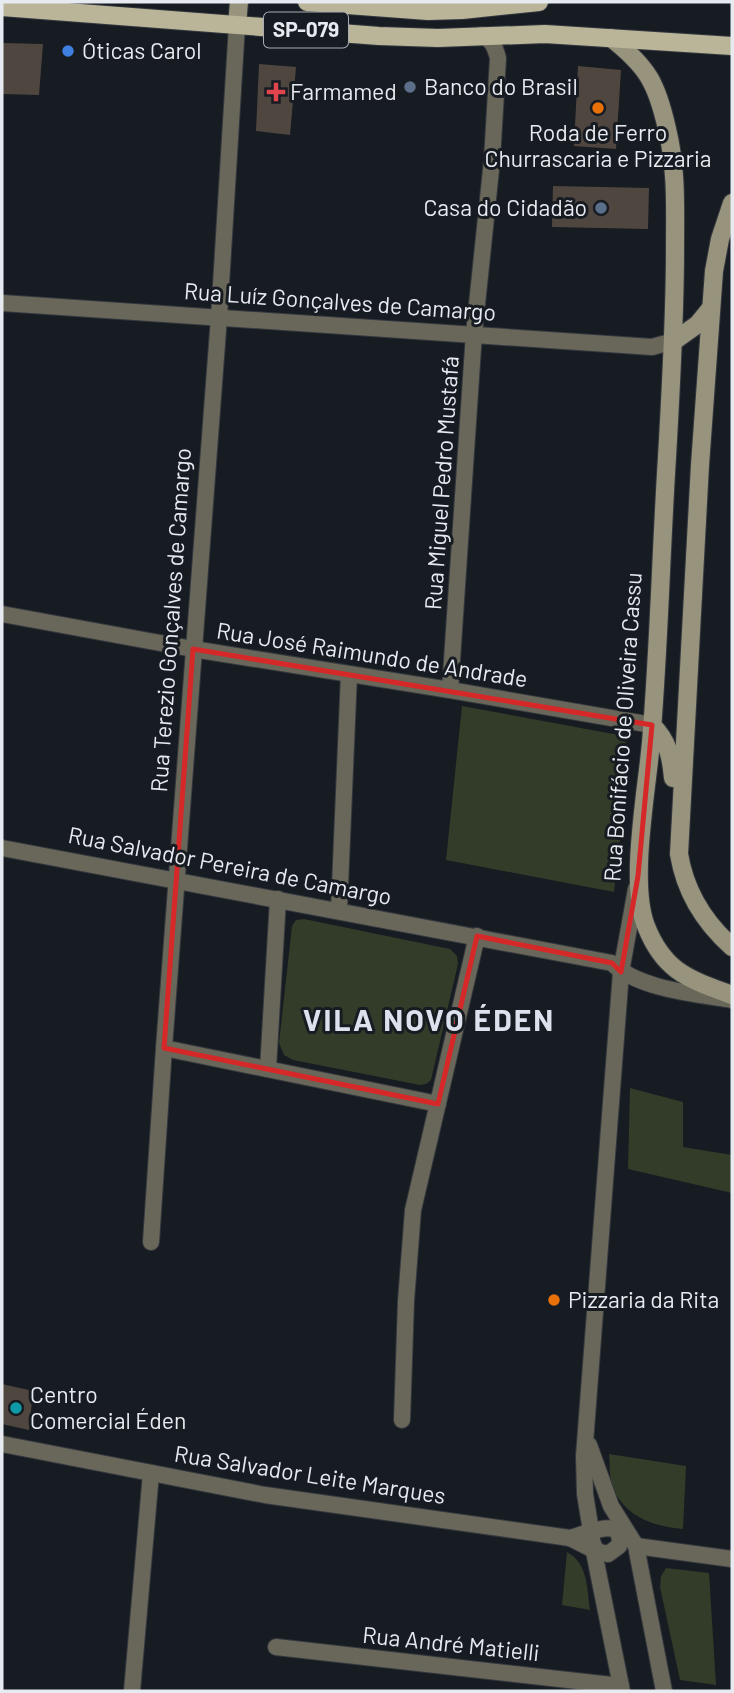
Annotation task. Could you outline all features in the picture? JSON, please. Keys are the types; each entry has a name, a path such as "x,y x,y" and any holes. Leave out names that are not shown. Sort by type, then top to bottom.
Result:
{"main road":[{"name":"Rua Terezio Gonçalves de Camargo","path":"237,25 239,2"},
{"name":"SP-079","path":"307,2 428,11 540,2"},
{"name":"SP-079","path":"2,7 391,36 438,38 545,34 732,46"},
{"name":"Rua Bonifácio de Oliveira Cassu","path":"611,38 636,58 646,71 659,99 667,130 676,199 674,341 652,725 638,876"},
{"path":"732,203 720,239 714,271 699,478 679,854 684,878 698,908 732,947"},
{"path":"674,341 698,324 711,308"},
{"path":"652,725 663,736 671,756 674,813 680,833"},
{"path":"638,876 645,923 654,943 671,967 689,979 732,998"}],"street":[{"name":"Rua Terezio Gonçalves de Camargo","path":"151,1242 219,317 237,25"},
{"name":"Rua Miguel Pedro Mustafá","path":"450,690 474,333 492,160 498,58 492,43 481,36"},
{"name":"Rua Luíz Gonçalves de Camargo","path":"2,303 652,346 674,341"},
{"name":"Rua José Raimundo de Andrade","path":"2,614 193,649 652,725"},
{"path":"339,910 349,674"},
{"name":"Rua Salvador Pereira de Camargo","path":"2,848 612,963 621,972 668,988 732,998"},
{"name":"Rua Bonifácio de Oliveira Cassu","path":"622,1688 597,1543 585,1494 586,1438 621,972 638,876"},
{"path":"268,1069 278,899"},
{"path":"402,1420 406,1301 413,1210 477,936"},
{"path":"164,1048 438,1104"},
{"name":"Rua Bonifácio de Oliveira Cassu","path":"586,1438 611,1506 636,1546 664,1691"},
{"name":"Rua Salvador Leite Marques","path":"2,1444 265,1494 597,1543 732,1559"},
{"path":"132,1691 150,1473"},
{"path":"606,1527 615,1530 620,1542 597,1543 606,1527"},
{"name":"Rua Salvador Leite Marques","path":"615,1530 636,1546"},
{"name":"Rua André Matielli","path":"276,1647 622,1688"}],"highlighted area":[{"path":"193,649 652,725 638,876 621,972 612,963 477,936 438,1104 164,1048"}],"green space":[{"path":"462,706 619,735 631,748 614,892 446,860"},
{"path":"304,919 450,949 457,956 458,964 431,1080 426,1084 293,1060 284,1055 279,1043 292,926 296,920"},
{"path":"630,1088 683,1102 683,1147 732,1155 732,1193 628,1169"},
{"path":"609,1454 686,1466 683,1529 652,1523 625,1506 612,1484"},
{"path":"567,1552 583,1570 590,1610 562,1605"},
{"path":"666,1568 709,1573 716,1685 680,1680 660,1587 661,1576"}],"building":[{"path":"2,43 43,44 39,95 2,94"},
{"name":"Farmamed","path":"259,64 296,67 290,135 256,131"},
{"name":"Roda de Ferro Churrascaria e Pizzaria","path":"578,66 621,70 616,149 574,146"},
{"name":"Casa do Cidadão","path":"553,186 649,188 648,229 552,227"},
{"name":"Centro Comercial Éden","path":"2,1384 33,1391 29,1430 2,1424"}],"place":[{"name":"Óticas Carol","path":"68,51"},
{"name":"Banco do Brasil","path":"410,87"},
{"name":"Farmamed","path":"276,92"},
{"name":"Roda de Ferro Churrascaria e Pizzaria","path":"598,108"},
{"name":"Casa do Cidadão","path":"601,208"},
{"name":"Pizzaria da Rita","path":"554,1300"},
{"name":"Centro Comercial Éden","path":"16,1408"}],"district":[{"name":"VILA NOVO ÉDEN","path":"429,1021"}]}
